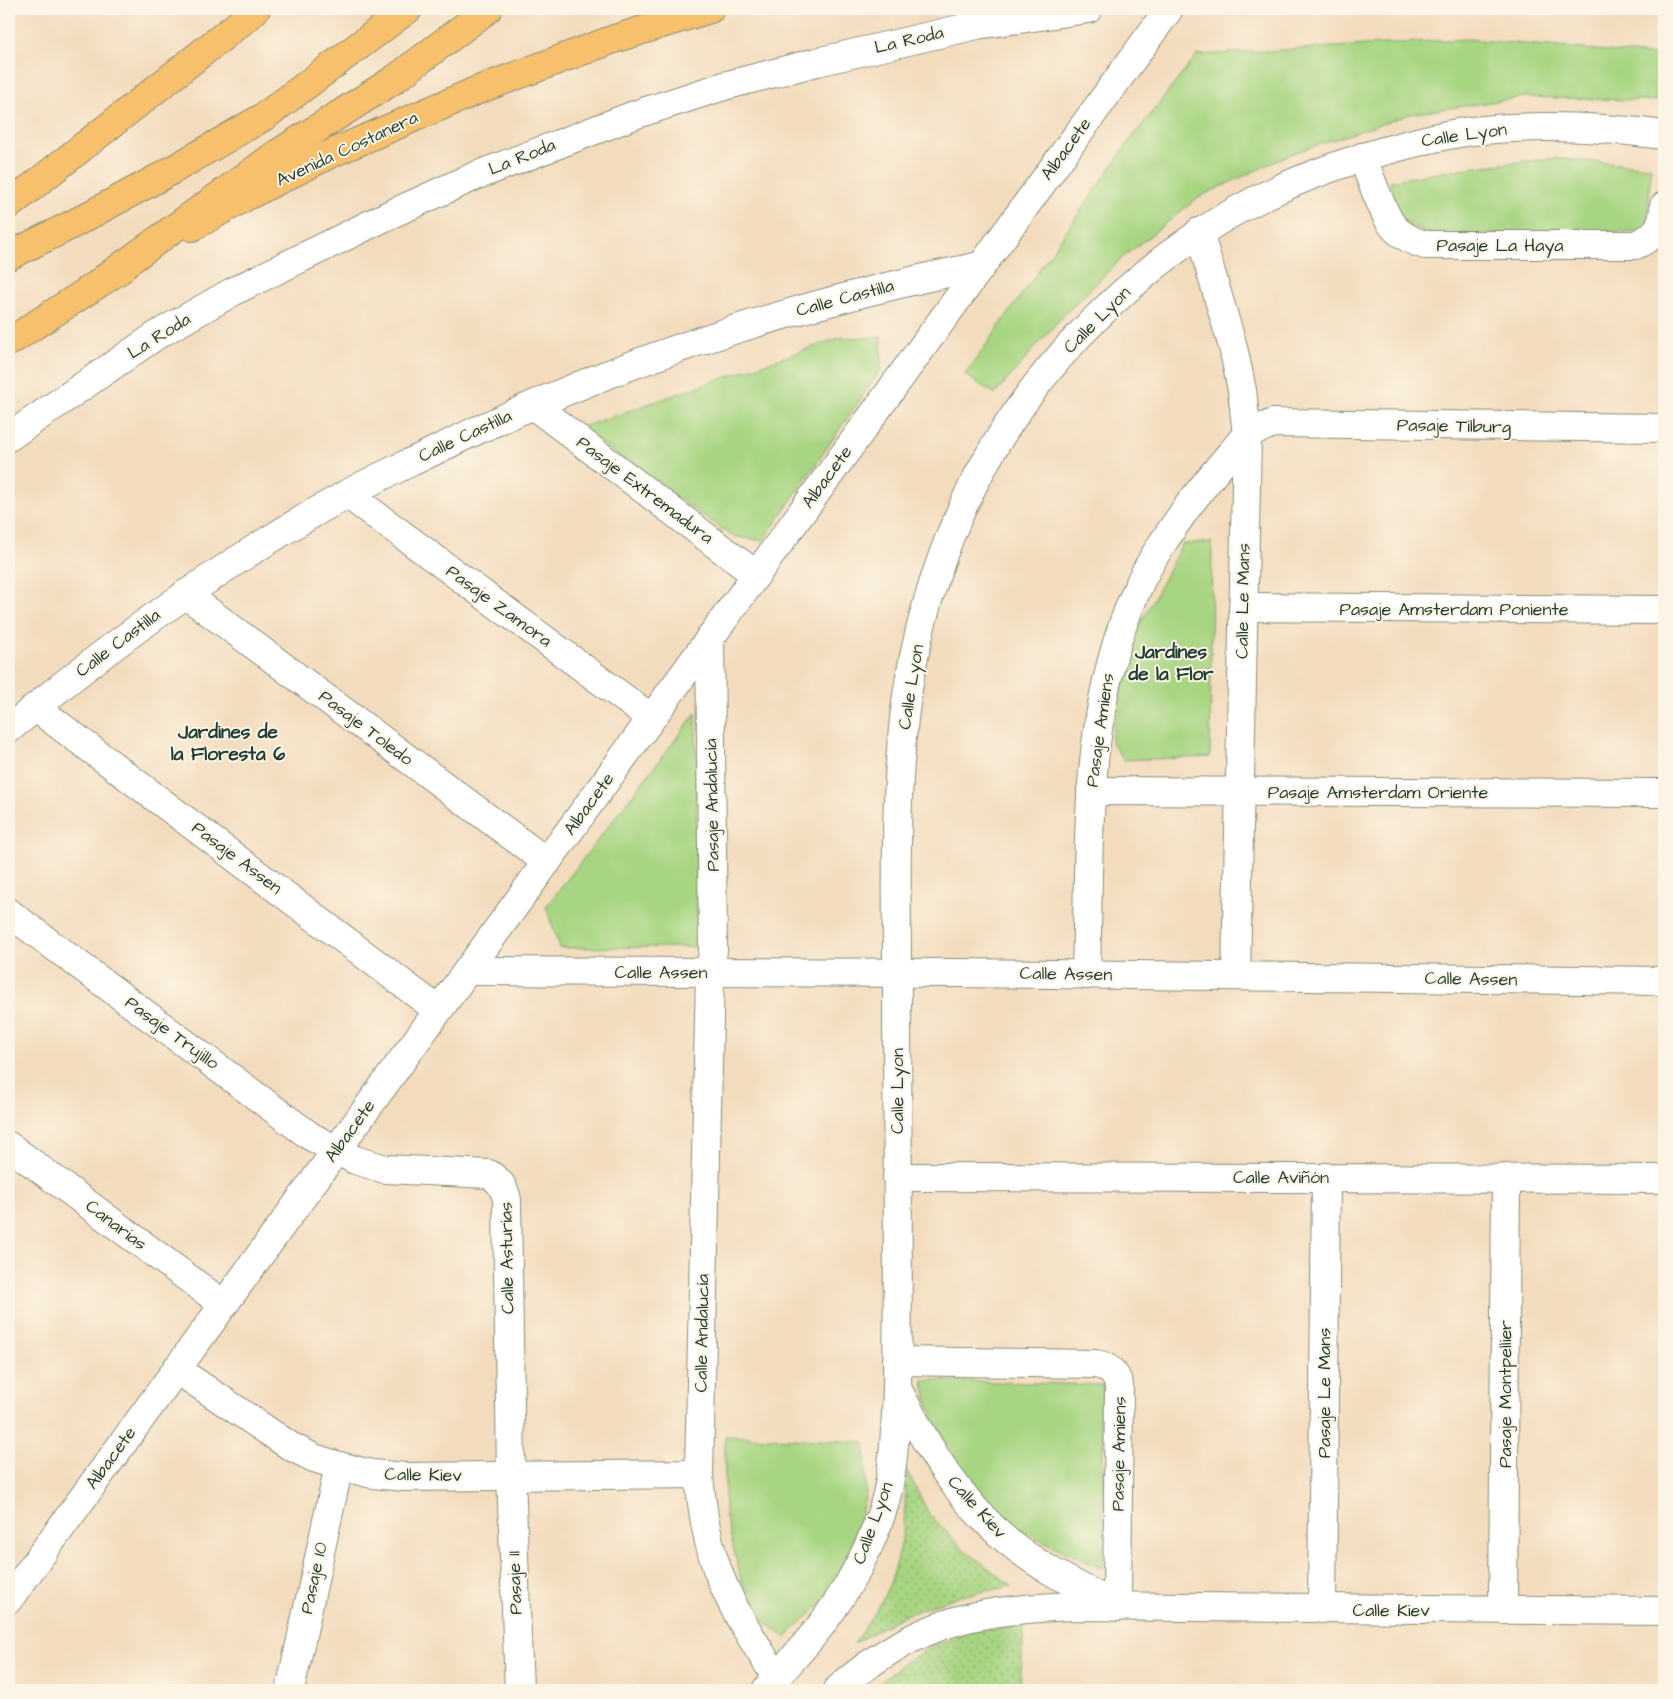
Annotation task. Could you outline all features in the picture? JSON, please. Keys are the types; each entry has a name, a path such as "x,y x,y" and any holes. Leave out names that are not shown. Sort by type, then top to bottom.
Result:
{"main road":[{"path":"9,205 256,9"},
{"path":"9,256 146,185 265,116 408,9"},
{"path":"101,281 274,156 395,79 488,9"},
{"name":"Avenida Costanera","path":"9,342 101,281 249,195 330,154 533,68 614,39 710,9"}],"street":[{"name":"La Roda","path":"9,437 157,335 234,291 389,215 482,173 636,114 724,86 968,27 1088,9"},
{"name":"Albacete","path":"9,1599 1169,9"},
{"name":"Calle Lyon","path":"771,1684 827,1618 855,1573 872,1537 890,1482 895,1445 897,1388 896,925 900,763 911,671 924,616 941,562 961,509 984,463 1010,420 1040,379 1112,302 1155,265 1200,232 1236,210 1326,170 1362,157 1418,141 1470,132 1504,129 1574,128 1620,130 1664,135"},
{"name":"Pasaje La Haya","path":"1362,157 1392,224 1403,235 1425,245 1636,245 1646,241 1655,234 1661,225 1664,206"},
{"name":"Calle Le Mans","path":"1200,232 1233,347 1242,390 1247,435 1236,976"},
{"name":"Calle Castilla","path":"9,729 113,645 185,594 346,494 461,437 533,405 654,356 750,324 876,288 980,266"},
{"name":"Pasaje Extremadura","path":"533,405 756,575"},
{"name":"Pasaje Tilburg","path":"1247,435 1273,423 1664,428"},
{"name":"Pasaje Amiens","path":"1086,975 1091,791 1098,719 1107,675 1120,629 1138,586 1163,541 1214,474 1247,435"},
{"name":"Pasaje Zamora","path":"346,494 651,718"},
{"name":"Pasaje Toledo","path":"185,594 546,862"},
{"name":"Pasaje Amsterdam Poniente","path":"1243,607 1664,610"},
{"name":"Pasaje Andalucía","path":"710,637 713,951 710,972"},
{"name":"Pasaje Assen","path":"35,707 438,1010"},
{"name":"Pasaje Amsterdam Oriente","path":"1091,791 1664,793"},
{"name":"Pasaje Trujillo","path":"9,913 310,1136 337,1150"},
{"name":"Calle Assen","path":"468,971 897,973 1664,981"},
{"name":"Calle Andalucía","path":"710,972 699,1474 702,1508 707,1533 721,1580 757,1646 771,1684"},
{"name":"Canarias","path":"9,1146 224,1304"},
{"name":"Calle Asturias","path":"337,1150 355,1160 386,1169 489,1174 498,1180 504,1189 507,1200 511,1475"},
{"name":"Calle Aviñón","path":"897,1177 1664,1179"},
{"name":"Pasaje Le Mans","path":"1322,1609 1326,1177"},
{"name":"Pasaje Montpellier","path":"1503,1610 1506,1178"},
{"name":"Pasaje Amiens","path":"897,1361 1096,1364 1112,1370 1119,1385 1117,1607"},
{"name":"Calle Kiev","path":"176,1369 290,1446 314,1458 372,1474 405,1476 699,1474"},
{"name":"Calle Kiev","path":"897,1388 944,1471 985,1521 1010,1543 1038,1562 1117,1607"},
{"name":"Pasaje 10","path":"290,1690 338,1466"},
{"name":"Pasaje 11","path":"511,1475 519,1690"},
{"name":"Calle Kiev","path":"837,1690 885,1654 916,1637 959,1620 1000,1612 1041,1608 1072,1606 1664,1611"}],"green space":[{"path":"1467,39 1664,56 1664,101 1524,97 1411,114 1293,153 1199,197 1123,257 1062,317 995,394 965,375 1131,139 1197,55"},
{"path":"1555,158 1651,167 1647,231 1432,235 1399,219 1390,181 1460,169"},
{"path":"881,337 881,369 763,541 732,536 579,428 839,338"},
{"path":"1212,542 1210,757 1123,760 1111,741 1127,650 1182,544"},
{"path":"696,713 697,947 560,948 546,907"},
{"path":"923,1380 1103,1385 1103,1569 1030,1534 1012,1524 996,1510 968,1477 943,1438 927,1398"},
{"path":"725,1436 865,1442 866,1494 851,1549 826,1600 785,1637 765,1622 741,1579 725,1514"},
{"path":"905,1467 929,1514 961,1547 1012,1586 956,1597 905,1615 854,1643 882,1600 897,1563 903,1532"},
{"path":"1024,1626 1020,1690 873,1690 900,1665 935,1645 970,1632"}],"district":[{"name":"Jardines de la Flor","path":"1171,663"},
{"name":"Jardines de la Floresta 6","path":"228,743"}]}
